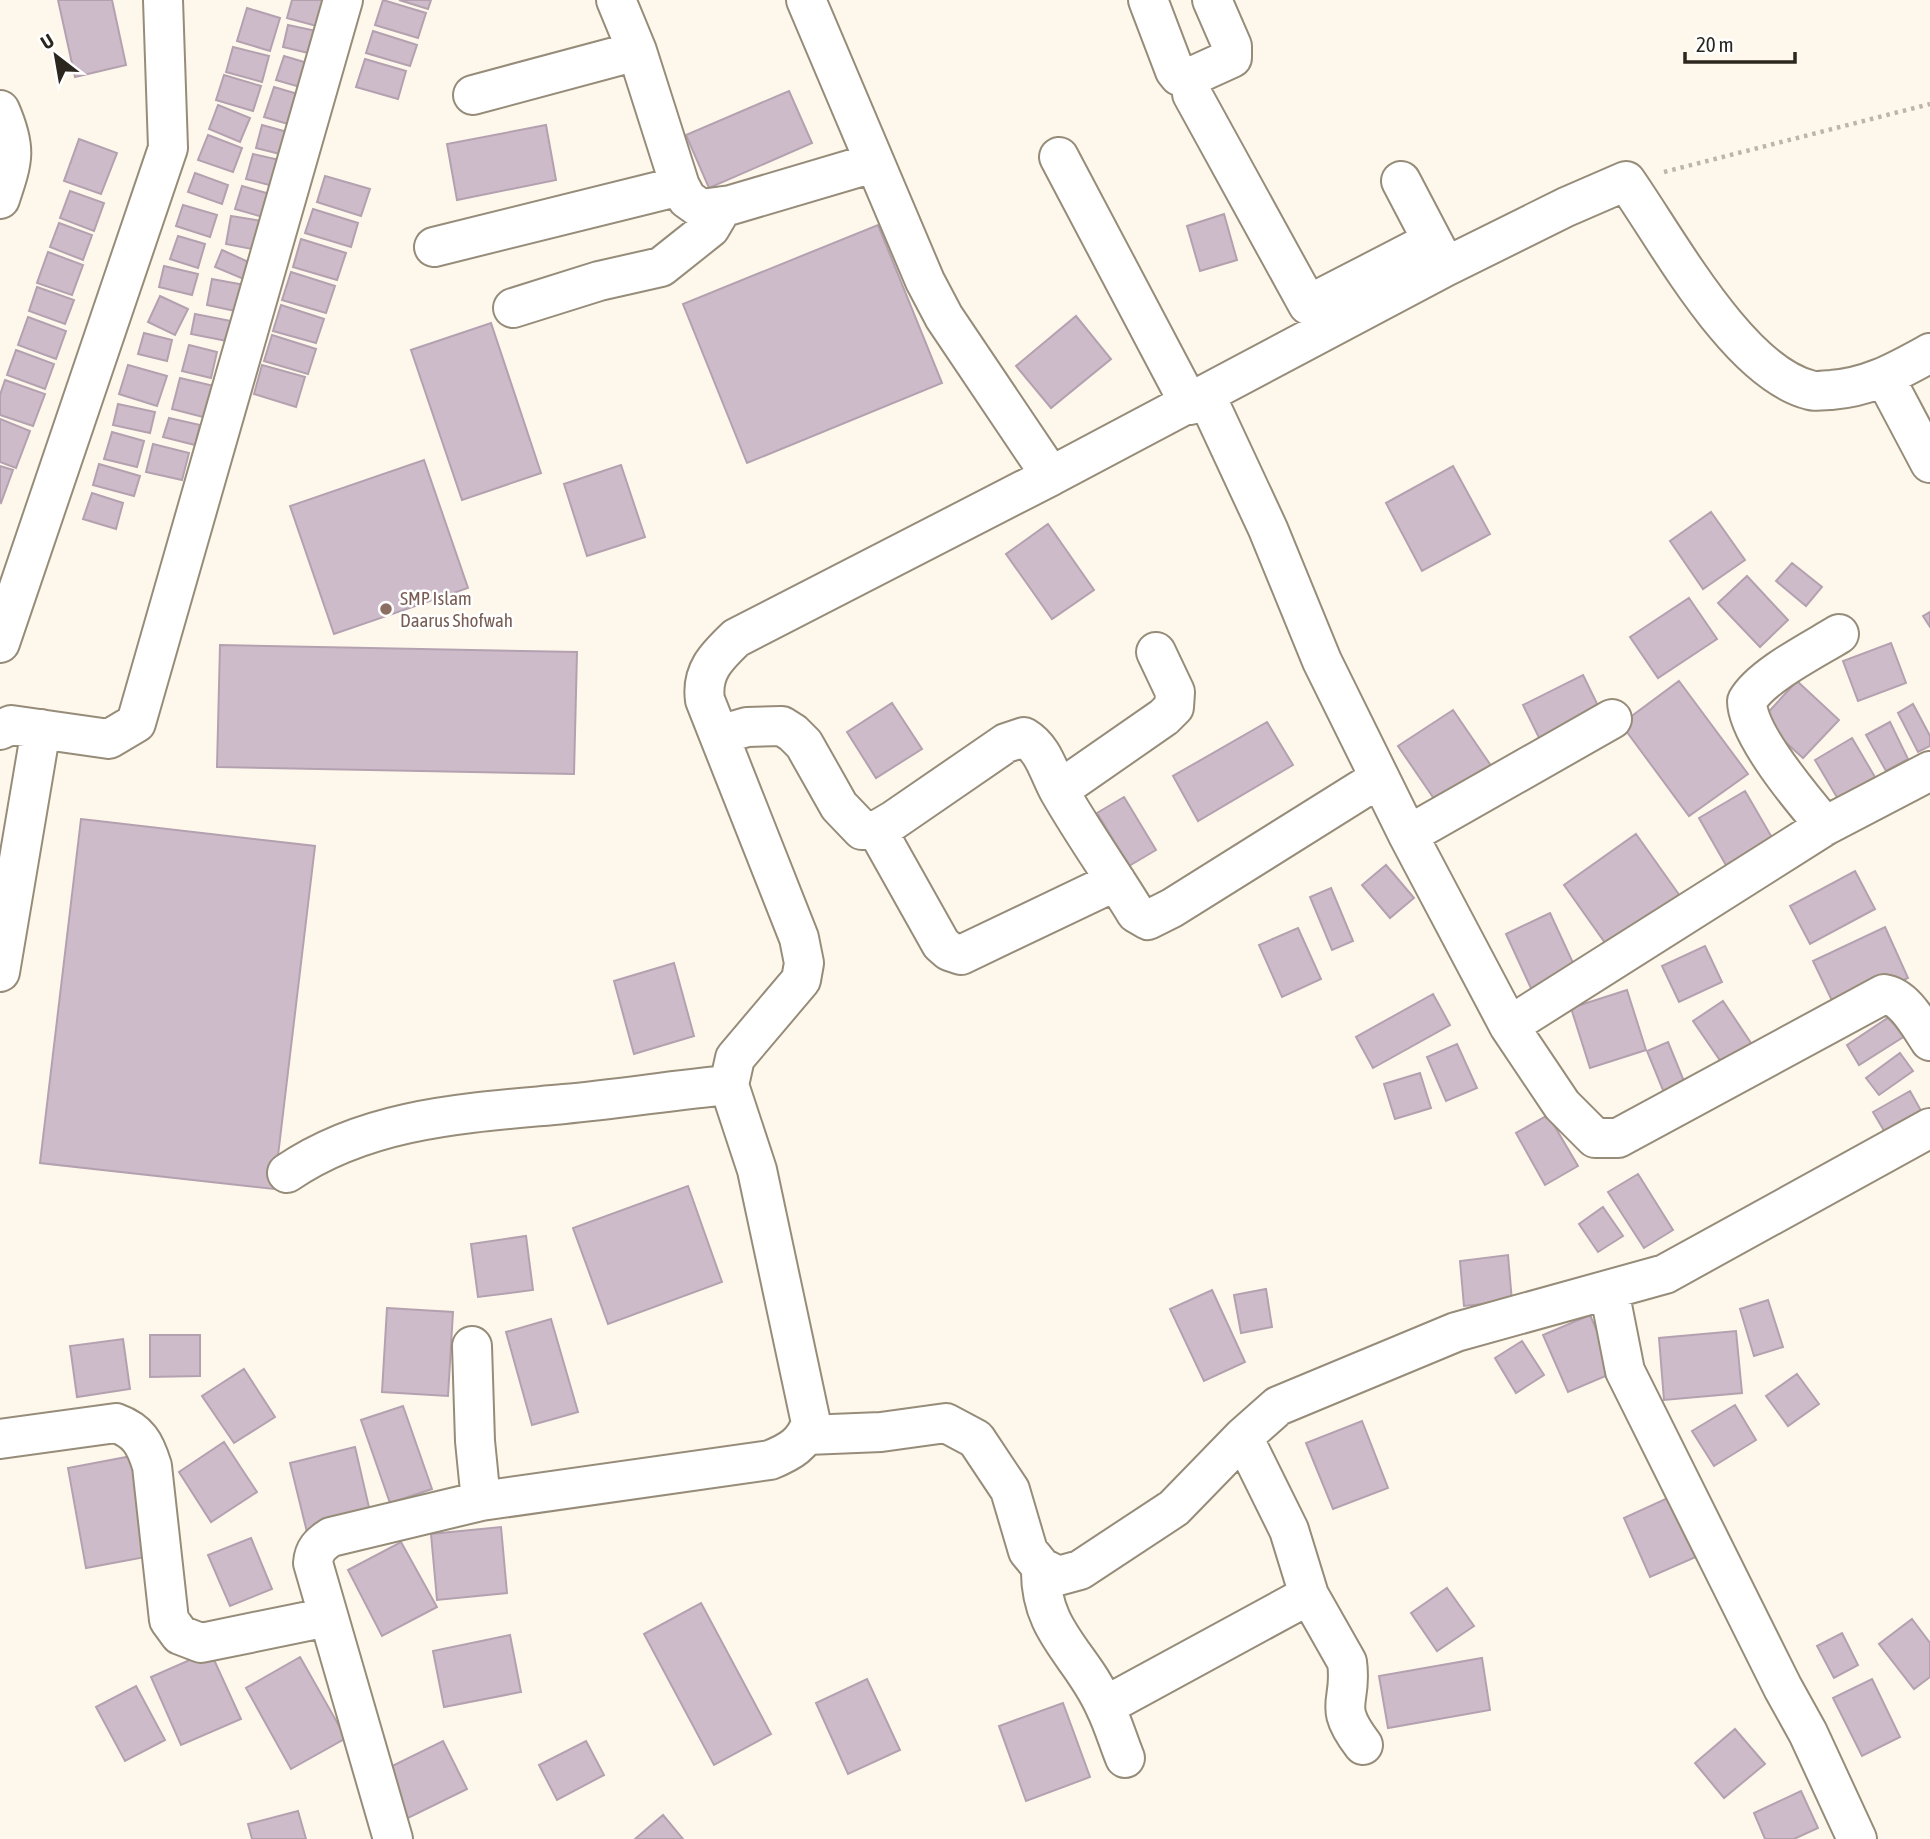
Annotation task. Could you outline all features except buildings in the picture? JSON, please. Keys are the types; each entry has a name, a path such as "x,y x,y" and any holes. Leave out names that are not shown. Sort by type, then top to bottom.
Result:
{"street":[{"path":"0,972 13,720 109,738 136,723 343,0"},
{"path":"616,0 637,51 680,186 687,199 701,209 723,206 873,163"},
{"path":"806,0 908,247 944,317 1051,476"},
{"path":"1148,0 1175,71 1179,76 1188,78 1232,58 1232,46 1213,0"},
{"path":"0,643 168,148 169,2"},
{"path":"473,95 637,51"},
{"path":"1192,94 1308,305 1566,207 1626,181 1712,308 1758,362 1811,391 1866,386 1930,353"},
{"path":"0,110 13,145 14,158 0,199"},
{"path":"1059,157 1268,529 1322,661 1378,779 1509,1026 1562,1105 1595,1138 1618,1138 1761,1058 1884,994 1892,995 1902,1003 1930,1041"},
{"path":"1401,181 1439,254"},
{"path":"433,247 680,186"},
{"path":"513,308 599,281 661,267 710,228 723,206"},
{"path":"393,1839 313,1563 314,1552 322,1543 331,1538 481,1501 770,1460 786,1454 807,1435 811,1423 757,1170 729,1085 735,1058 788,998 801,980 804,963 799,938 719,736 703,687 707,671 736,638 1198,401 1439,254"},
{"path":"1885,378 1930,463"},
{"path":"1825,826 1779,767 1752,722 1746,701 1770,679 1839,634"},
{"path":"1059,790 1164,717 1174,707 1175,692 1156,652"},
{"path":"1408,835 1612,719"},
{"path":"719,736 738,728 782,726 804,744 848,818 862,830 877,830 1015,738 1024,737 1034,743 1059,790 1116,881 1139,916 1147,920 1378,779"},
{"path":"1509,1026 1825,826 1930,771"},
{"path":"877,830 941,944 949,951 961,955 1116,881"},
{"path":"287,1173 304,1161 345,1143 443,1115 729,1085"},
{"path":"807,1435 881,1432 946,1423 976,1439 1010,1490 1028,1551 1041,1567 1058,1576 1080,1570 1174,1508 1243,1437 1278,1406 1456,1332 1665,1273 1699,1257 1930,1128"},
{"path":"1609,1290 1625,1371 1808,1733 1857,1839"},
{"path":"472,1346 475,1441 481,1501"},
{"path":"0,1439 116,1423 134,1430 146,1446 152,1466 169,1619 180,1635 201,1643 328,1617"},
{"path":"1243,1437 1289,1530 1309,1595 1347,1662 1349,1674 1344,1712 1350,1728 1363,1745"},
{"path":"1041,1567 1040,1590 1050,1620 1105,1706 1125,1758"},
{"path":"1105,1706 1309,1595"}],"path":[{"path":"1626,181 1930,104"}],"place":[{"name":"SMP Islam Daarus Shofwah","path":"386,609"}]}
